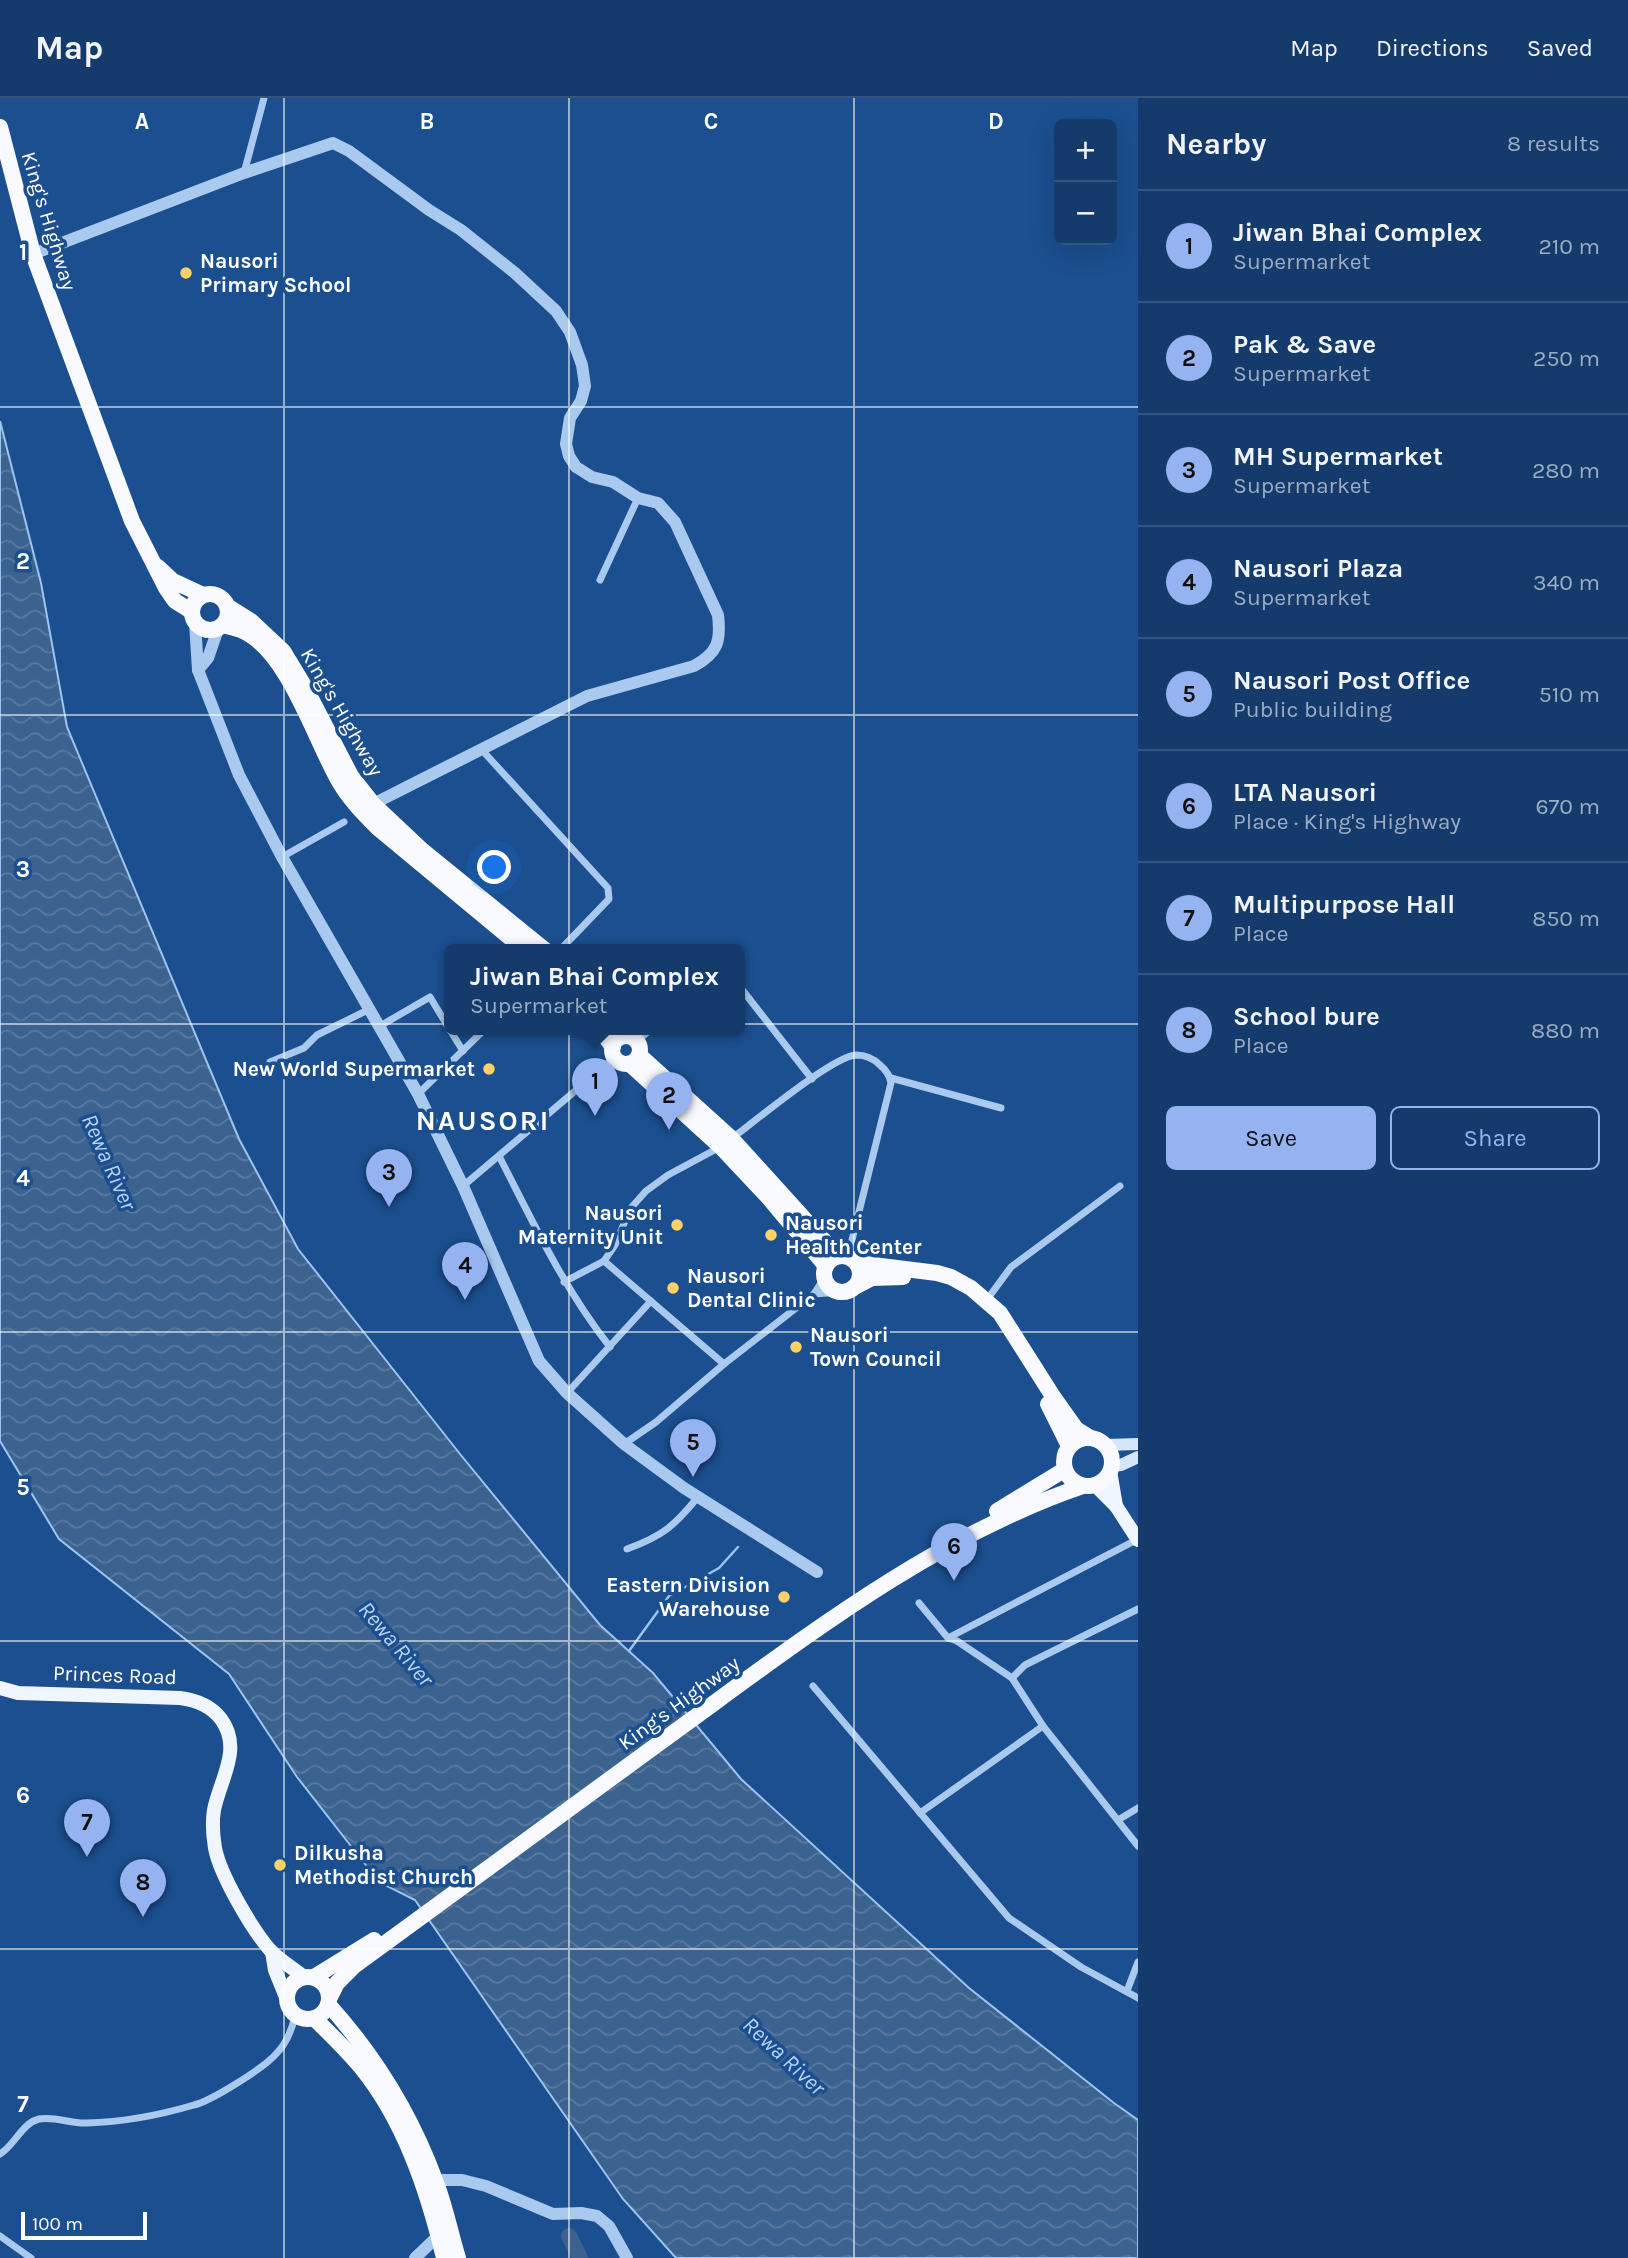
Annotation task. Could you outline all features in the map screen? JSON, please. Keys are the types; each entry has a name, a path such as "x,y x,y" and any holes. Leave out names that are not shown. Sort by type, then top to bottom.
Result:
{"highway":[{"name":"King's Highway","path":"0,127 33,254 132,521 166,588 175,601 193,617"},
{"name":"King's Highway","path":"151,561 173,580 203,595"},
{"path":"212,594 219,597 227,606 228,616 220,627 209,631 201,629 193,617 195,601 203,595 212,594"},
{"name":"King's Highway","path":"227,606 251,621 283,651 351,776 373,804 423,851 538,944"},
{"name":"King's Highway","path":"220,627 242,630 259,641 279,664 339,782 362,811 378,828 518,944"},
{"path":"607,1035 625,1047 726,1143 769,1198 839,1264 860,1277 847,1290"},
{"path":"839,1264 830,1287 847,1290 872,1278 903,1277 949,1287 1000,1313 1076,1429 1098,1439 1111,1455 1111,1469 1104,1480 1089,1485 1075,1483 1064,1469 1063,1457 1069,1446 1078,1439 1089,1437"},
{"path":"839,1264 923,1271 951,1277 971,1288 1007,1337 1058,1421 1069,1446"},
{"name":"King's Highway","path":"329,2001 337,1983 354,1966 414,1918 848,1598 1034,1490 1064,1469"},
{"name":"King's Highway","path":"729,1686 948,1547 1041,1500 1089,1485"},
{"name":"King's Highway","path":"309,1977 414,1918"},
{"path":"309,1977 322,1982 328,1989 329,2001 323,2013 314,2018 301,2019 288,2008 286,1997 288,1988 295,1980 309,1977"},
{"path":"329,2001 390,2086 436,2180 458,2258"},
{"path":"314,2018 359,2064 390,2110 428,2198 444,2258"}],"main road":[{"path":"1105,1445 1138,1444"},
{"path":"1116,1506 1111,1469 1138,1457"},
{"path":"1089,1485 1116,1506 1138,1540"},
{"name":"Princes Road","path":"0,1688 18,1693 187,1699 200,1703 216,1714 228,1731 231,1744 226,1773 214,1810 215,1849 233,1893 272,1952 309,1977"},
{"name":"Princes Road","path":"272,1952 275,1970 286,1997"}],"street":[{"path":"244,173 264,98"},
{"path":"33,254 244,173 316,150 328,143 339,145 461,230 556,311 570,332 582,365 585,386 581,401 570,418 566,444 569,456 576,467 584,472 626,489 638,498 658,503 675,522 718,615 718,642 708,658 679,671 645,678 587,696 373,804"},
{"path":"600,580 638,498"},
{"path":"193,617 198,670 239,775 282,857 418,1094 463,1186 539,1362 567,1393 624,1444 698,1497 817,1572"},
{"path":"198,670 208,658 220,627"},
{"path":"481,749 608,888 609,899 566,944"},
{"path":"282,857 344,822"},
{"path":"745,993 812,1079"},
{"path":"380,1026 430,997 444,1020"},
{"path":"270,1062 304,1048 317,1035 370,1009"},
{"path":"453,1035 463,1051"},
{"path":"418,1094 479,1035"},
{"path":"463,1186 625,1047 643,1035"},
{"path":"564,1282 604,1261 615,1245 630,1209 646,1191 668,1175 726,1143 845,1058 856,1055 866,1057 883,1067 891,1078 1001,1108"},
{"path":"624,1444 656,1422 724,1364 814,1294 839,1264 891,1078"},
{"path":"499,1156 564,1282 584,1314 610,1347"},
{"path":"984,1304 1011,1267 1120,1186"},
{"path":"604,1261 724,1364"},
{"path":"814,1294 847,1290"},
{"path":"567,1393 651,1301"},
{"path":"627,1549 661,1535 676,1524 698,1497"},
{"path":"948,1638 1138,1540"},
{"path":"919,1603 948,1638 957,1641 1012,1678 1043,1726 1138,1846"},
{"path":"1012,1678 1025,1665 1138,1609"},
{"path":"813,1686 1009,1918 1081,1967 1138,1998"},
{"path":"920,1813 1043,1726"},
{"path":"1118,1820 1138,1808"},
{"path":"1127,1991 1138,1962"},
{"path":"0,2154 16,2140 29,2123 38,2119 103,2122 196,2105 234,2084 276,2054 292,2030 295,2016"},
{"path":"436,2180 462,2180 486,2186 553,2214 581,2213 597,2216 609,2226 627,2258"},
{"path":"415,2258 439,2235"},
{"path":"0,2236 31,2258"}],"water":[{"name":"Rewa River","path":"0,421 41,583 67,727 239,1139 298,1249 600,1625 653,1673 741,1779 969,1988 1138,2120 1138,2258 676,2258 623,2199 415,1900 379,1882 297,1777 229,1674 59,1539 0,1441"}],"waterway":[{"path":"629,1651 669,1596 719,1568 738,1547"},
{"path":"569,2236 580,2258"}],"place":[{"name":"Nausori Primary School","path":"186,273"},
{"name":"New World Supermarket","path":"489,1069"},
{"name":"Jiwan Bhai Complex","path":"595,1116"},
{"name":"Pak & Save","path":"669,1130"},
{"name":"MH Supermarket","path":"389,1207"},
{"name":"Nausori Maternity Unit","path":"677,1225"},
{"name":"Nausori Health Center","path":"771,1235"},
{"name":"Nausori Dental Clinic","path":"673,1288"},
{"name":"Nausori Plaza","path":"465,1300"},
{"name":"Nausori Town Council","path":"796,1347"},
{"name":"Nausori Post Office","path":"693,1477"},
{"name":"LTA Nausori","path":"954,1581"},
{"name":"Eastern Division Warehouse","path":"784,1597"},
{"name":"Multipurpose Hall","path":"87,1857"},
{"name":"Dilkusha Methodist Church","path":"280,1865"},
{"name":"School bure","path":"143,1917"}],"district":[{"name":"NAUSORI","path":"483,1120"}]}
